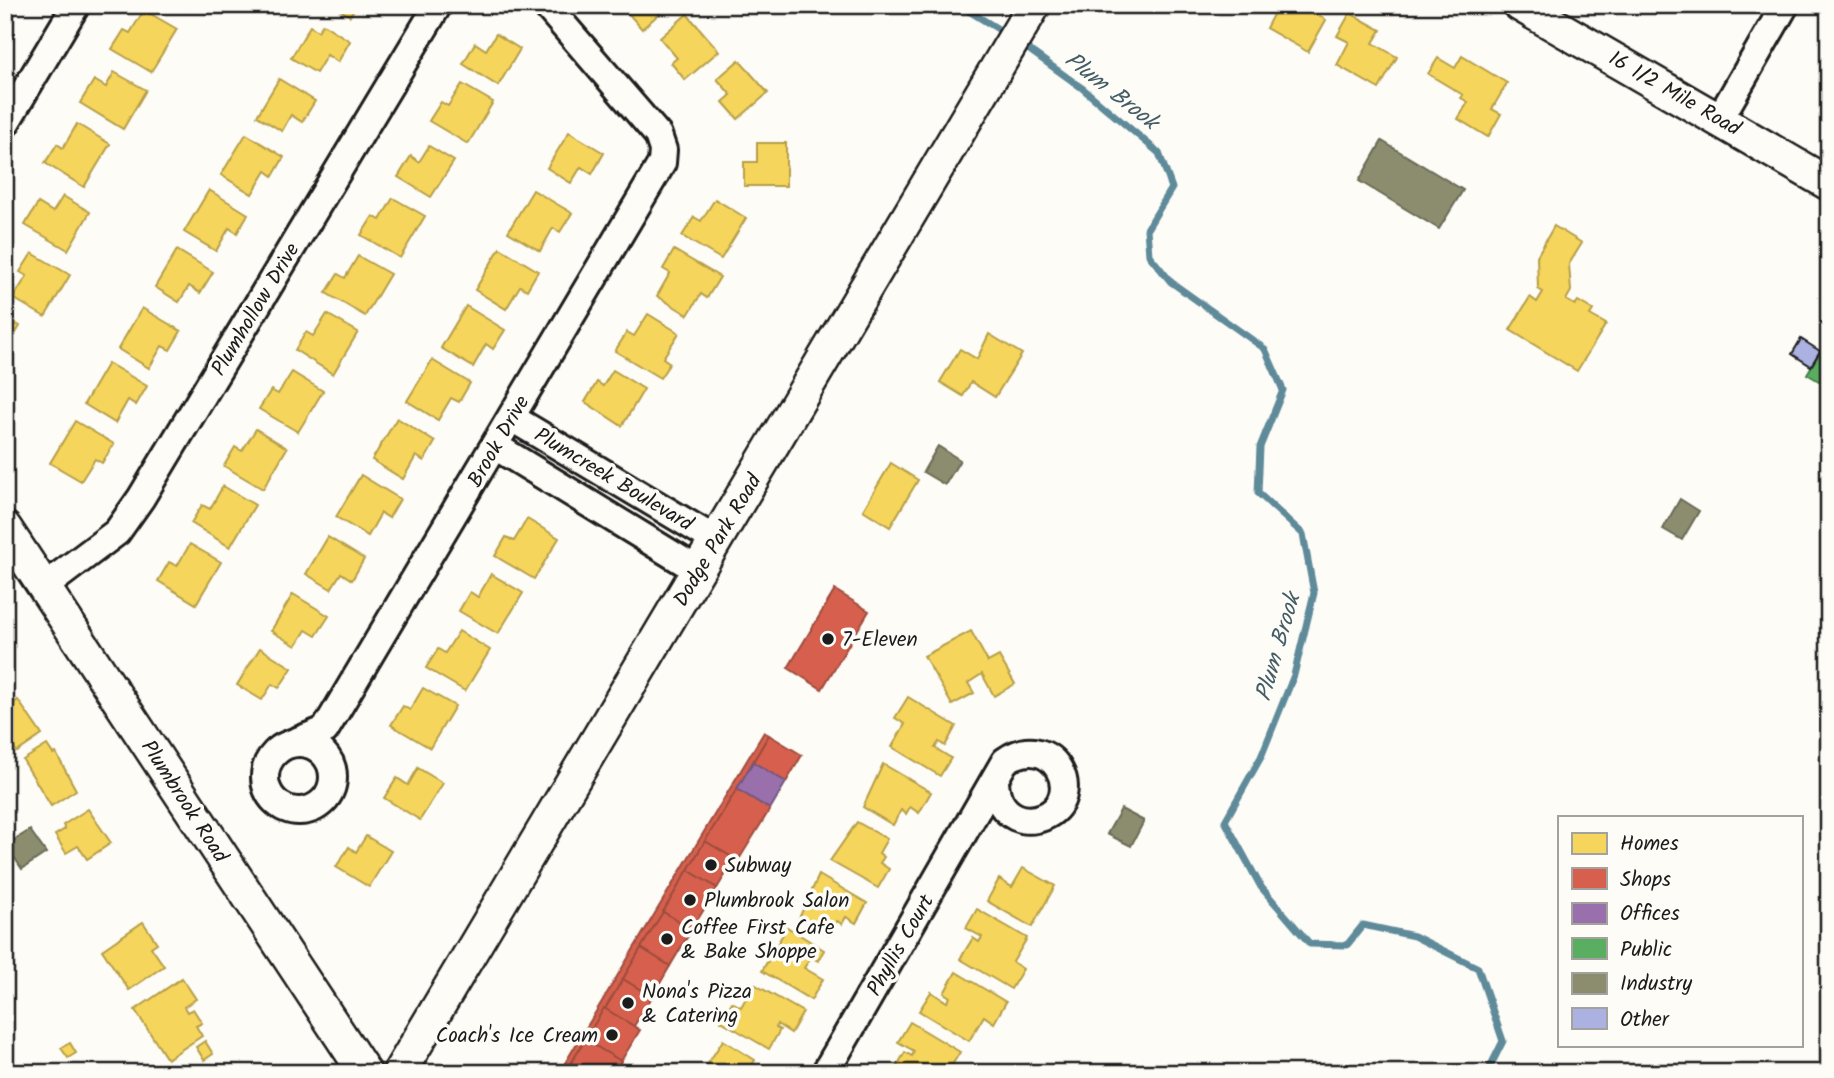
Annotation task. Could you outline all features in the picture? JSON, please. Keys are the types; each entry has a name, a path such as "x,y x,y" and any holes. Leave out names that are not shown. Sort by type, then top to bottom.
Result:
{"street":[{"path":"5,124 76,5"},
{"name":"Plumhollow Drive","path":"44,587 117,532 141,498 438,5"},
{"name":"Brook Drive","path":"325,730 658,173 663,150 658,135 546,5"},
{"name":"16 1/2 Mile Road","path":"1520,5 1720,118 1829,184"},
{"path":"1720,118 1785,5"},
{"name":"Dodge Park Road","path":"398,1073 717,541 1031,9"},
{"name":"Plumcreek Boulevard","path":"512,418 717,541"},
{"name":"Plumcreek Boulevard","path":"495,446 699,570"},
{"name":"Plumbrook Road","path":"5,528 365,1073"},
{"path":"325,730 332,785 321,803 301,811 279,805 266,787 265,775 273,755 292,743 325,730"},
{"path":"292,743 315,747 330,762"},
{"name":"Phyllis Court","path":"825,1073 995,782 1004,761 1025,751 1047,755 1062,772 1063,794 1051,813 1030,820 1008,813 991,812 974,818"},
{"path":"995,782 1000,804 1008,813"}],"building: Homes":[{"path":"176,5 193,5 188,12"},
{"path":"332,5 356,5 350,16"},
{"path":"632,5 669,5 642,29 627,12"},
{"path":"1278,5 1303,5 1326,20 1308,52 1266,28"},
{"path":"144,10 177,29 151,72 112,49 124,30 130,33"},
{"path":"1350,13 1381,30 1373,43 1397,57 1379,89 1337,65 1349,42 1337,36"},
{"path":"687,14 719,51 685,80 671,63 677,58 660,38"},
{"path":"323,24 350,41 338,62 327,55 316,73 291,58 310,26 318,31"},
{"path":"496,34 520,49 498,86 463,64 475,43 486,50"},
{"path":"1829,54 1829,81 1820,76 1828,63 1825,61"},
{"path":"1462,56 1507,83 1492,109 1501,114 1488,137 1458,119 1468,102 1461,98 1463,95 1428,74 1438,58 1455,68"},
{"path":"739,60 768,93 738,119 723,102 731,95 717,79"},
{"path":"114,72 146,90 123,129 80,103 94,80 106,87"},
{"path":"279,79 315,101 302,122 291,115 282,131 257,116"},
{"path":"462,84 493,102 468,144 429,121 441,102 448,106"},
{"path":"77,124 110,144 84,187 45,163 57,144 63,148"},
{"path":"569,132 604,153 592,174 581,167 571,183 547,168"},
{"path":"246,134 284,157 273,176 266,171 252,194 221,175"},
{"path":"757,143 786,143 786,186 744,186 744,162 757,162"},
{"path":"429,146 454,161 431,197 398,177 411,156 419,162"},
{"path":"209,190 248,214 237,233 229,228 216,251 184,232"},
{"path":"533,190 572,213 560,232 553,228 540,251 508,232"},
{"path":"63,196 90,212 68,250 25,225 38,203 53,212"},
{"path":"393,198 425,216 400,258 361,235 373,216 380,220"},
{"path":"715,199 746,218 721,259 682,236 694,217 701,221"},
{"path":"1554,226 1582,243 1569,264 1571,291 1566,300 1575,305 1578,301 1593,310 1590,315 1606,324 1577,371 1510,330 1530,297 1537,302 1543,292 1538,289 1537,256"},
{"path":"500,248 538,271 527,290 520,286 506,309 475,290"},
{"path":"177,250 213,272 200,293 189,286 179,302 155,287"},
{"path":"674,250 720,277 707,298 701,294 688,315 657,296 670,273 663,269"},
{"path":"32,253 70,275 45,317 13,298 27,276 20,272"},
{"path":"358,256 390,274 365,316 326,293 338,274 345,278"},
{"path":"466,306 505,330 493,349 486,344 473,367 441,348"},
{"path":"142,308 181,331 170,350 162,346 149,368 118,349"},
{"path":"327,314 358,332 333,374 295,350 306,332 313,336"},
{"path":"648,314 679,333 663,358 670,363 660,378 615,351 627,332 634,336"},
{"path":"5,317 20,326 5,352"},
{"path":"989,334 1022,354 995,397 971,382 963,396 940,382 960,349 977,359"},
{"path":"432,360 470,383 459,402 451,398 438,420 407,401"},
{"path":"108,363 147,386 136,405 128,400 115,423 84,404"},
{"path":"613,370 644,389 622,426 585,402 597,382 603,386"},
{"path":"292,372 323,391 298,432 259,409 271,390 278,394"},
{"path":"397,418 435,442 424,461 416,456 403,479 372,460"},
{"path":"75,421 114,444 102,463 95,459 81,481 50,463"},
{"path":"256,429 287,448 263,489 224,466 235,447 242,451"},
{"path":"891,463 918,480 890,527 863,510"},
{"path":"361,475 400,499 389,518 381,513 368,536 336,517"},
{"path":"223,486 255,505 230,547 191,523 202,505 210,509"},
{"path":"527,519 559,538 534,579 495,556 506,537 514,541"},
{"path":"328,537 364,559 352,580 341,573 331,589 306,574"},
{"path":"190,544 221,562 196,604 158,581 169,562 177,566"},
{"path":"491,574 523,593 498,634 459,611 470,592 478,597"},
{"path":"293,594 329,616 316,636 306,630 296,646 271,631"},
{"path":"459,631 490,650 465,691 426,668 438,649 445,653"},
{"path":"971,631 988,662 999,656 1015,684 994,696 982,674 968,683 974,693 952,705 924,656"},
{"path":"260,648 292,668 279,688 272,684 262,700 237,685"},
{"path":"423,688 455,706 430,748 391,725 403,706 410,710"},
{"path":"908,697 956,726 945,746 939,742 935,748 951,758 940,776 892,747 905,724 895,718"},
{"path":"18,700 42,735 17,752 5,735 5,709"},
{"path":"47,745 53,754 56,753 76,790 51,806 23,760"},
{"path":"883,764 931,792 919,813 910,807 906,814 901,810 893,825 863,807"},
{"path":"418,768 443,783 420,820 384,798 397,778 408,785"},
{"path":"88,809 111,843 87,859 78,846 66,853 55,835 65,829 63,825"},
{"path":"857,822 887,839 879,853 884,857 880,863 889,869 878,888 830,861"},
{"path":"366,836 391,851 369,887 336,867 349,847 356,852"},
{"path":"1023,868 1055,886 1032,927 987,901 999,879 1012,887"},
{"path":"819,875 867,903 856,923 846,917 842,924 837,921 829,935 799,918"},
{"path":"977,909 1027,938 1013,962 1023,969 1011,989 960,959 973,938 979,942 982,937 966,928"},
{"path":"143,922 157,943 151,947 164,966 129,990 102,950"},
{"path":"787,927 824,950 818,961 811,957 804,968 823,979 811,1000 762,971"},
{"path":"956,972 1006,1002 994,1023 984,1016 969,1041 919,1011 931,992 947,1002 950,997 944,993"},
{"path":"182,978 196,999 184,1007 187,1012 193,1009 202,1023 196,1026 202,1036 167,1059 135,1010"},
{"path":"754,984 803,1012 791,1033 777,1024 776,1028 780,1030 769,1049 721,1021 732,1002 741,1007"},
{"path":"910,1022 960,1052 947,1073 893,1073 905,1052 912,1056 914,1051 898,1042"},
{"path":"723,1040 755,1060 748,1072 702,1073"},
{"path":"205,1041 213,1054 204,1060 196,1047"},
{"path":"70,1043 76,1053 68,1058 61,1048"},
{"path":"189,1068 213,1073 188,1073"}],"building: Shops":[{"name":"7-Eleven","path":"835,590 869,611 822,689 788,668"},
{"path":"764,732 769,735 605,1009 565,1073 559,1073"},
{"path":"769,735 802,755 786,782 753,762"},
{"path":"737,789 770,809 738,861 705,841"},
{"name":"Subway","path":"705,841 735,859 717,888 688,870"},
{"name":"Plumbrook Salon","path":"688,870 717,888 692,929 663,912"},
{"name":"Coffee First Cafe & Bake Shoppe","path":"663,912 692,929 670,966 641,948"},
{"path":"641,948 670,966 652,997 623,979"},
{"name":"Nona's Pizza & Catering","path":"623,979 652,997 634,1026 605,1009"},
{"name":"Coach's Ice Cream","path":"604,1008 640,1030 621,1061 585,1040"},
{"path":"585,1040 621,1061 614,1073 565,1073"}],"building: Offices":[{"path":"753,762 786,782 770,809 737,789"}],"building: Public":[{"path":"1829,337 1829,387 1807,374"}],"building: Industry":[{"path":"1382,141 1463,190 1439,229 1359,181"},
{"path":"938,446 960,460 945,485 923,472"},
{"path":"1680,499 1699,511 1682,540 1663,529"},
{"path":"1121,809 1144,821 1131,846 1107,834"},
{"path":"30,830 46,853 22,869 6,845"}],"building: Other":[{"path":"1801,339 1820,351 1811,366 1792,354"}],"waterway":[{"name":"Plum Brook","path":"959,5 1008,35"},
{"name":"Plum Brook","path":"1021,44 1082,88 1159,153 1172,188 1147,229 1149,255 1171,282 1265,349 1283,390 1260,447 1258,493 1303,534 1314,593 1294,675 1261,757 1225,821 1261,887 1310,944 1347,945 1363,925 1414,936 1478,968 1503,1041 1487,1073"}],"place":[{"name":"7-Eleven","path":"828,639"},
{"name":"Subway","path":"711,865"},
{"name":"Plumbrook Salon","path":"690,900"},
{"name":"Coffee First Cafe & Bake Shoppe","path":"667,939"},
{"name":"Nona's Pizza & Catering","path":"628,1003"},
{"name":"Coach's Ice Cream","path":"612,1035"}]}
